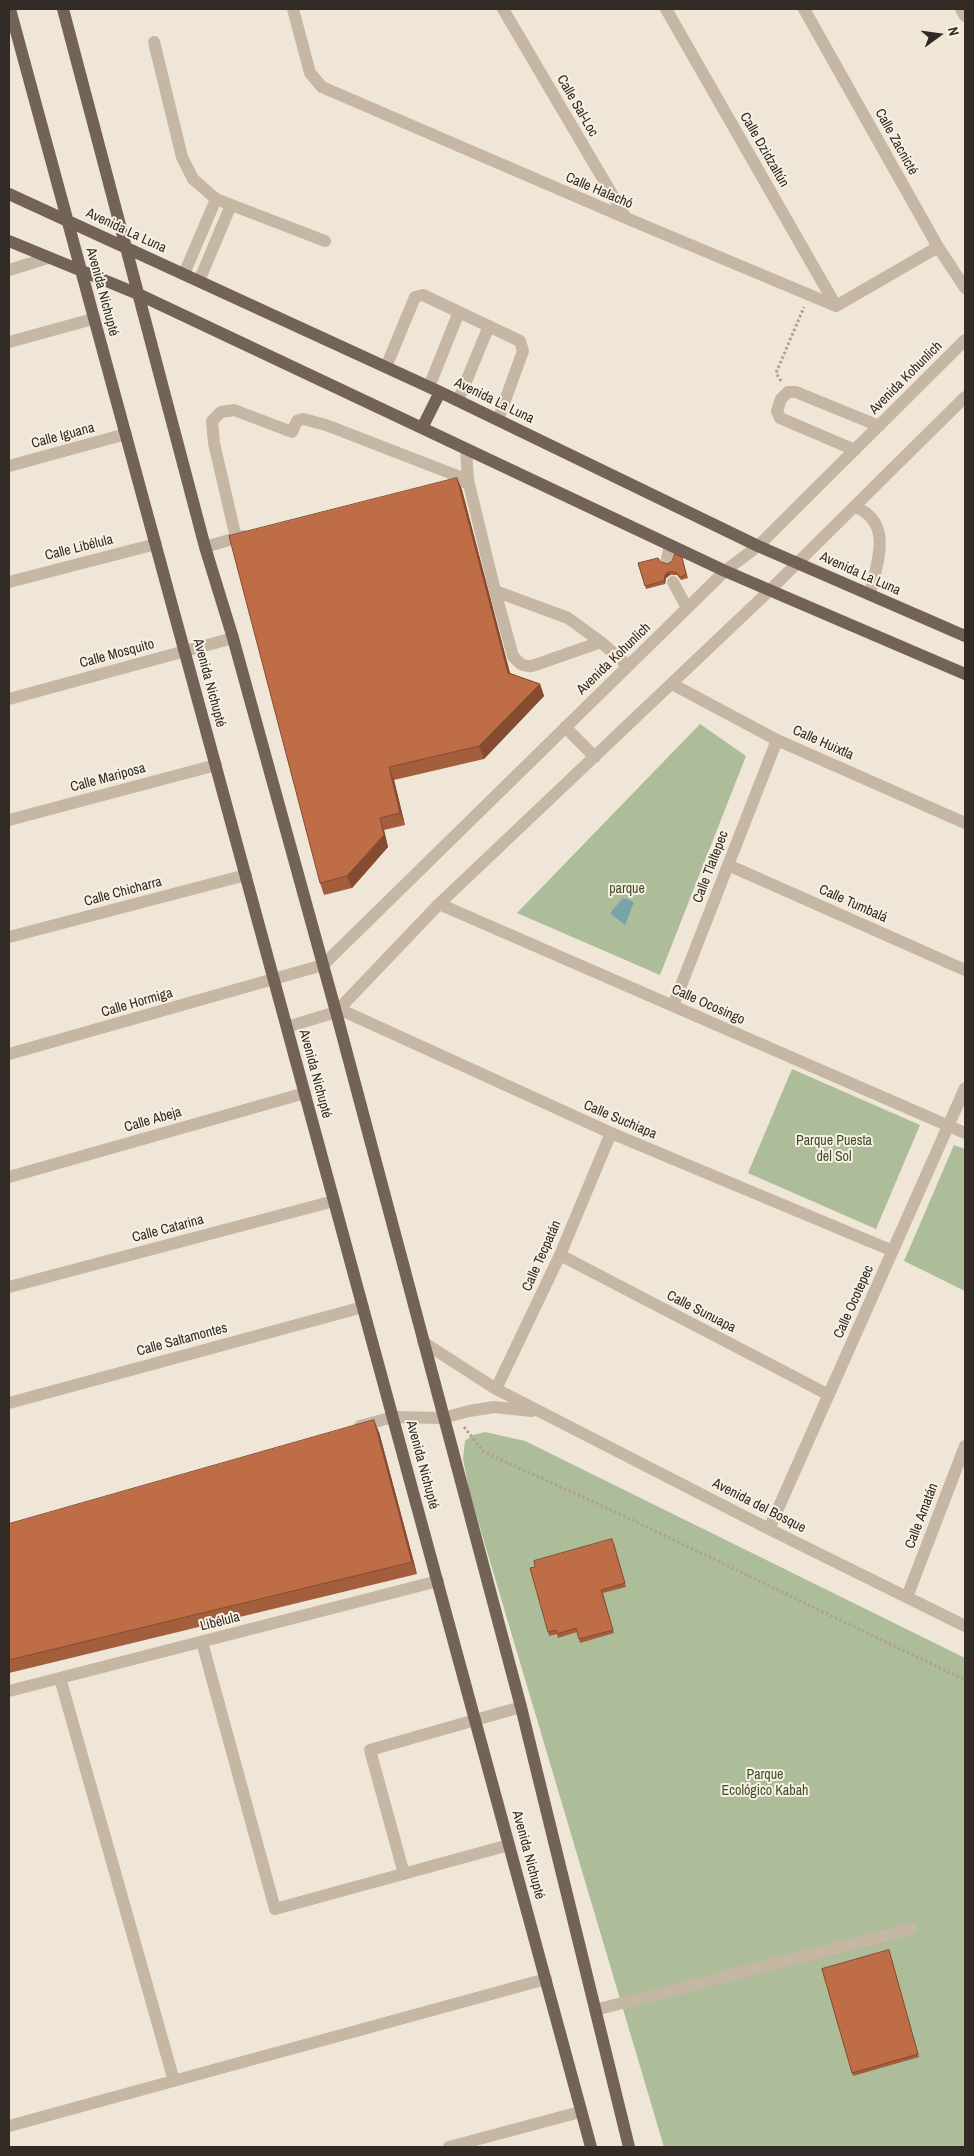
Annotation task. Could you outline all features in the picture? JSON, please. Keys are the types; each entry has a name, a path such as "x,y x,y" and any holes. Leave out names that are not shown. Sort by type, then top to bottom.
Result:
{"main road":[{"name":"Avenida Nichupté","path":"10,9 591,2147"},
{"name":"Avenida Nichupté","path":"63,9 205,547 233,638 323,965 338,1010 423,1342 449,1417 629,2147"},
{"name":"Avenida La Luna","path":"9,194 434,389 758,546 965,636"},
{"path":"9,241 138,294 725,571 965,674"},
{"path":"422,428 434,389"}],"street":[{"name":"Calle Halachó","path":"293,9 310,73 322,87 836,306"},
{"name":"Calle Sal-Loc","path":"503,9 626,218"},
{"name":"Calle Dzidzaltún","path":"666,9 836,306"},
{"name":"Calle Zacnicté","path":"804,9 938,247 965,288"},
{"path":"961,9 965,16"},
{"path":"154,42 182,157 193,179 216,199 326,241"},
{"path":"184,274 216,199"},
{"path":"199,281 231,205"},
{"path":"836,306 938,247"},
{"path":"9,270 48,258"},
{"path":"386,367 415,297 423,295 489,326 520,341 523,346 523,351 498,420"},
{"path":"434,389 459,312"},
{"path":"9,342 94,319"},
{"path":"458,401 489,326"},
{"name":"Avenida Kohunlich","path":"274,980 323,965 725,571 758,546 965,340"},
{"path":"854,450 780,418 777,411 781,399 788,392 796,392 879,426"},
{"path":"287,1027 338,1010 439,904 798,563 965,398"},
{"path":"236,538 214,443 212,421 221,412 234,410 292,432 297,421 303,419 468,480"},
{"name":"Calle Iguana","path":"9,466 126,434"},
{"path":"466,449 468,480 513,656 519,663 525,666 532,666 601,642"},
{"path":"451,484 468,480"},
{"path":"855,507 866,511 875,519 880,539 870,594"},
{"path":"205,547 256,533"},
{"name":"Calle Libélula","path":"9,582 156,544"},
{"path":"667,559 670,545"},
{"path":"673,582 687,608"},
{"path":"495,591 568,618 601,642 628,666"},
{"name":"Calle Mosquito","path":"9,699 233,638"},
{"name":"Calle Huixtla","path":"672,684 777,740 965,823"},
{"path":"566,727 595,757"},
{"name":"Calle Tlaltepec","path":"673,1006 777,740"},
{"name":"Calle Mariposa","path":"9,820 216,765"},
{"name":"Calle Tumbalá","path":"728,864 965,970"},
{"name":"Calle Chicharra","path":"9,937 246,875"},
{"name":"Calle Ocosingo","path":"439,904 965,1133"},
{"name":"Calle Hormiga","path":"9,1054 274,980"},
{"name":"Calle Suchiapa","path":"338,1010 611,1134 893,1251"},
{"name":"Calle Ocotepec","path":"769,1529 965,1088"},
{"name":"Calle Abeja","path":"9,1177 305,1093"},
{"name":"Calle Tecpatán","path":"496,1389 560,1255 611,1134"},
{"name":"Calle Catarina","path":"9,1287 334,1201"},
{"name":"Calle Sunuapa","path":"560,1255 829,1395"},
{"name":"Calle Saltamontes","path":"9,1403 363,1307"},
{"name":"Avenida del Bosque","path":"423,1342 496,1389 769,1529 965,1626"},
{"name":"Avenida del Bosque","path":"345,1431 393,1417 449,1417 469,1410 494,1407 540,1411"},
{"name":"Calle Amatán","path":"908,1597 965,1446"},
{"name":"Libélula","path":"9,1691 438,1582"},
{"path":"202,1642 275,1909 510,1845"},
{"path":"60,1678 174,2081"},
{"path":"404,1874 370,1750 521,1707"},
{"path":"595,2010 911,1929"},
{"path":"9,2126 546,1978"},
{"path":"449,2147 580,2112"}],"path":[{"path":"788,392 776,373 809,294"},
{"path":"449,1417 484,1452 624,1516 965,1680"}],"green space":[{"name":"parque","path":"700,724 746,756 660,975 517,913"},
{"name":"Parque Puesta del Sol","path":"792,1069 920,1125 876,1229 748,1173"},
{"path":"954,1145 965,1149 965,1291 904,1261"},
{"name":"Parque Ecológico Kabah","path":"485,1432 525,1441 965,1658 965,2147 664,2147 470,1494 463,1459 465,1441 473,1435"}],"water":[{"path":"623,898 634,902 625,925 610,913"}],"building":[{"path":"457,478 508,673 540,684 479,746 389,767 400,813 380,818 384,835 347,876 320,883 229,536"},
{"path":"675,554 682,557 686,575 680,577 676,572 668,572 665,575 664,581 645,586 638,563 658,558 661,562 668,564 672,561"},
{"path":"374,1420 412,1562 9,1660 9,1524"},
{"path":"612,1539 625,1583 601,1590 613,1630 579,1639 576,1628 557,1634 556,1630 548,1632 530,1568 535,1567 534,1561"},
{"path":"889,1950 918,2054 852,2073 822,1969"}]}
